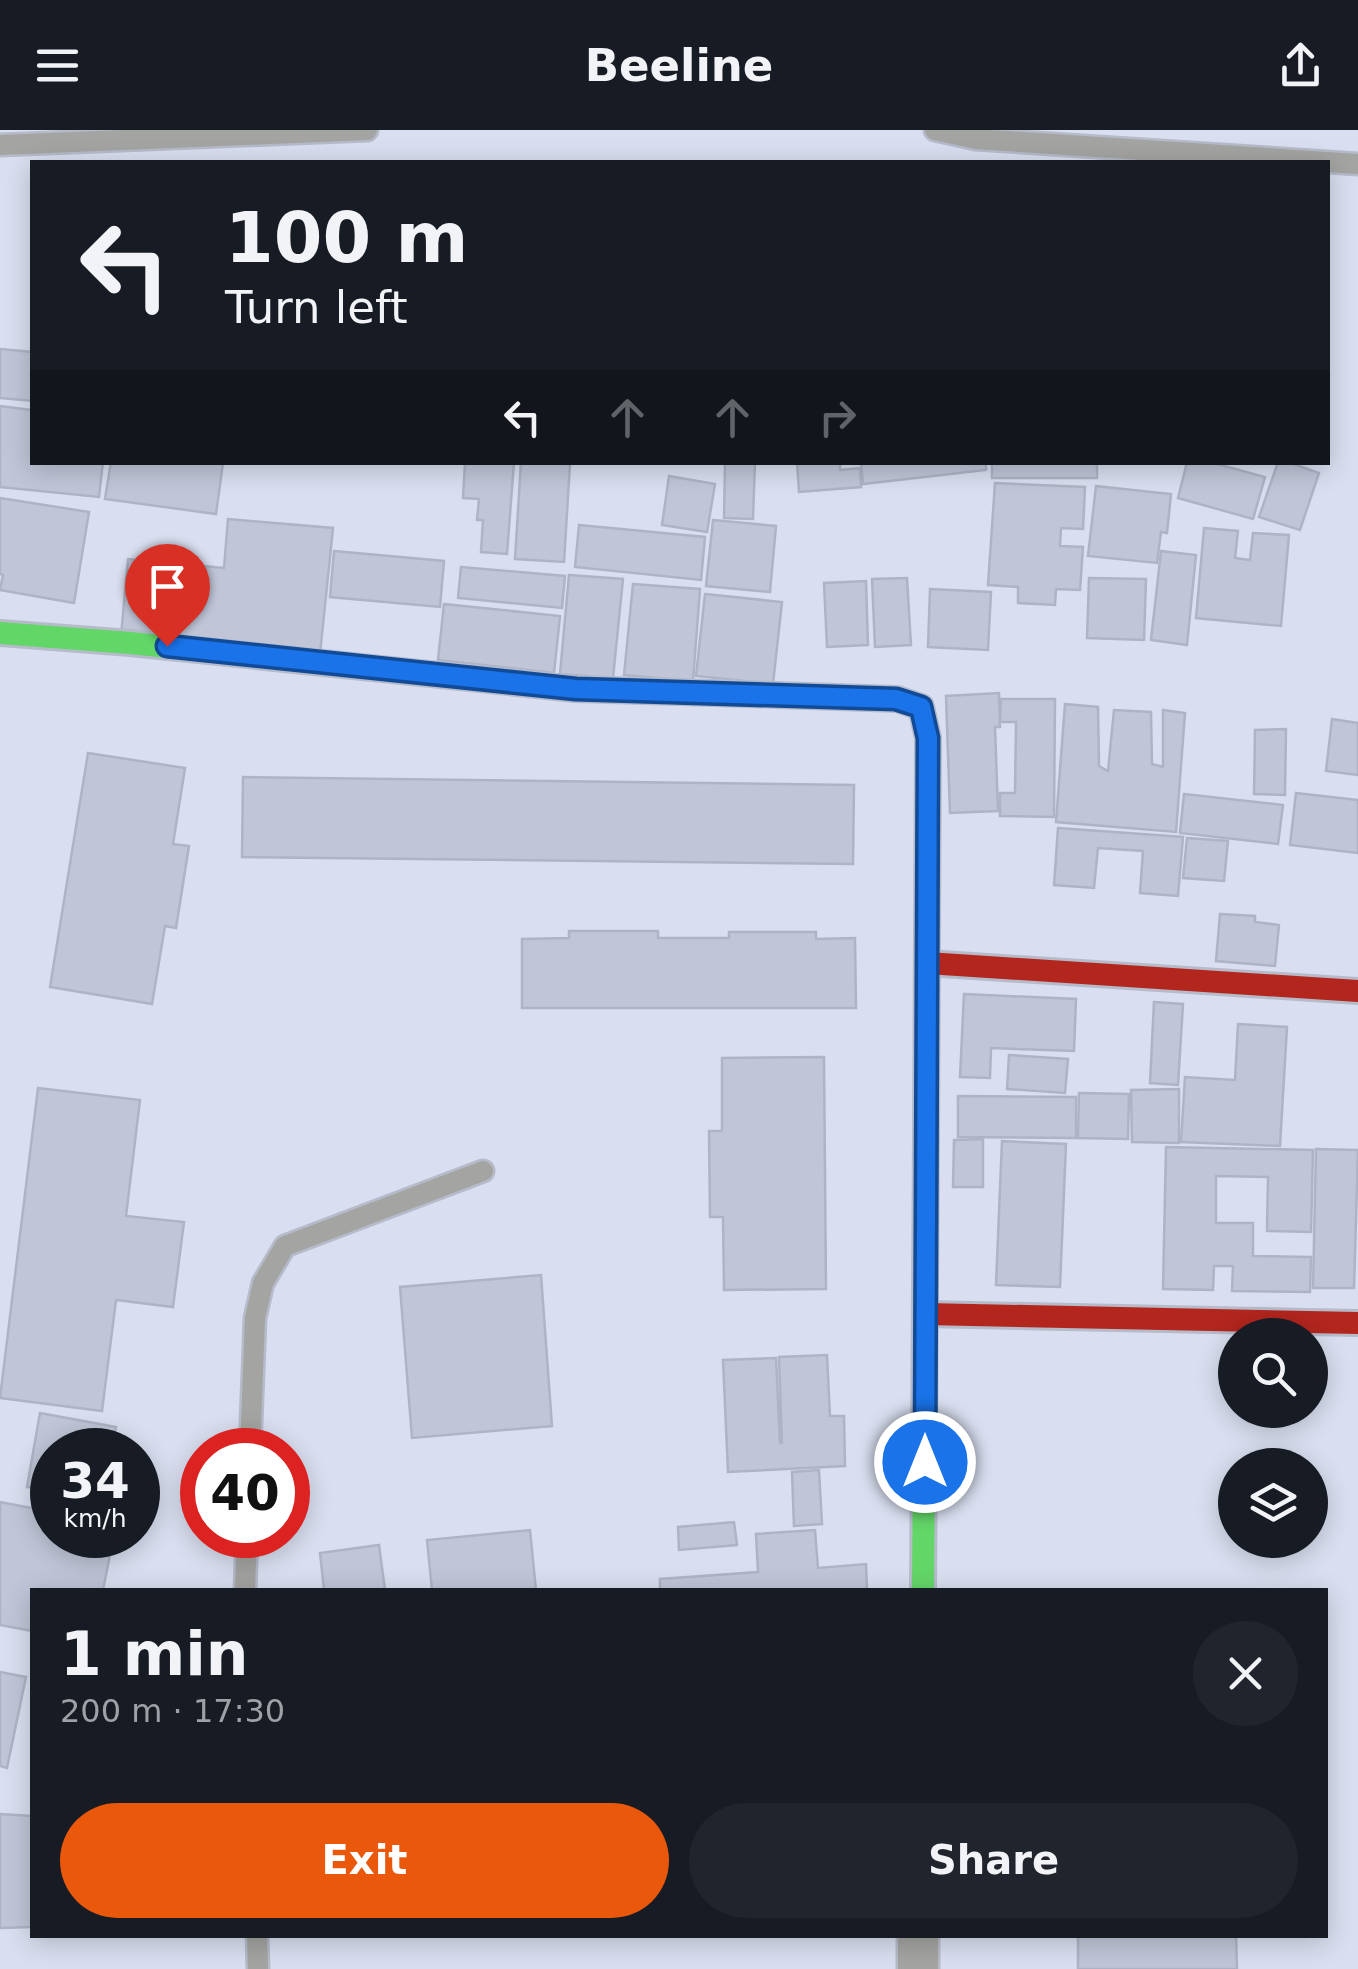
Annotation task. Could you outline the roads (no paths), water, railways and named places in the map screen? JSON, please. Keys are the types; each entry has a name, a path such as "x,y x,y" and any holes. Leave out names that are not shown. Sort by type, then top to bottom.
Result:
{"street":[{"path":"0,633 576,689 896,699 921,707 928,738 923,1588"},
{"path":"927,963 1358,991"},
{"path":"926,1314 1358,1322"},
{"path":"918,1938 918,1969"}],"lane":[{"path":"0,144 366,130"},
{"path":"935,130 976,139 1297,160"},
{"path":"1330,162 1358,164"},
{"path":"251,1428 255,1318 263,1283 285,1246 483,1171"},
{"path":"246,1588 247,1558"},
{"path":"257,1938 258,1969"}]}
